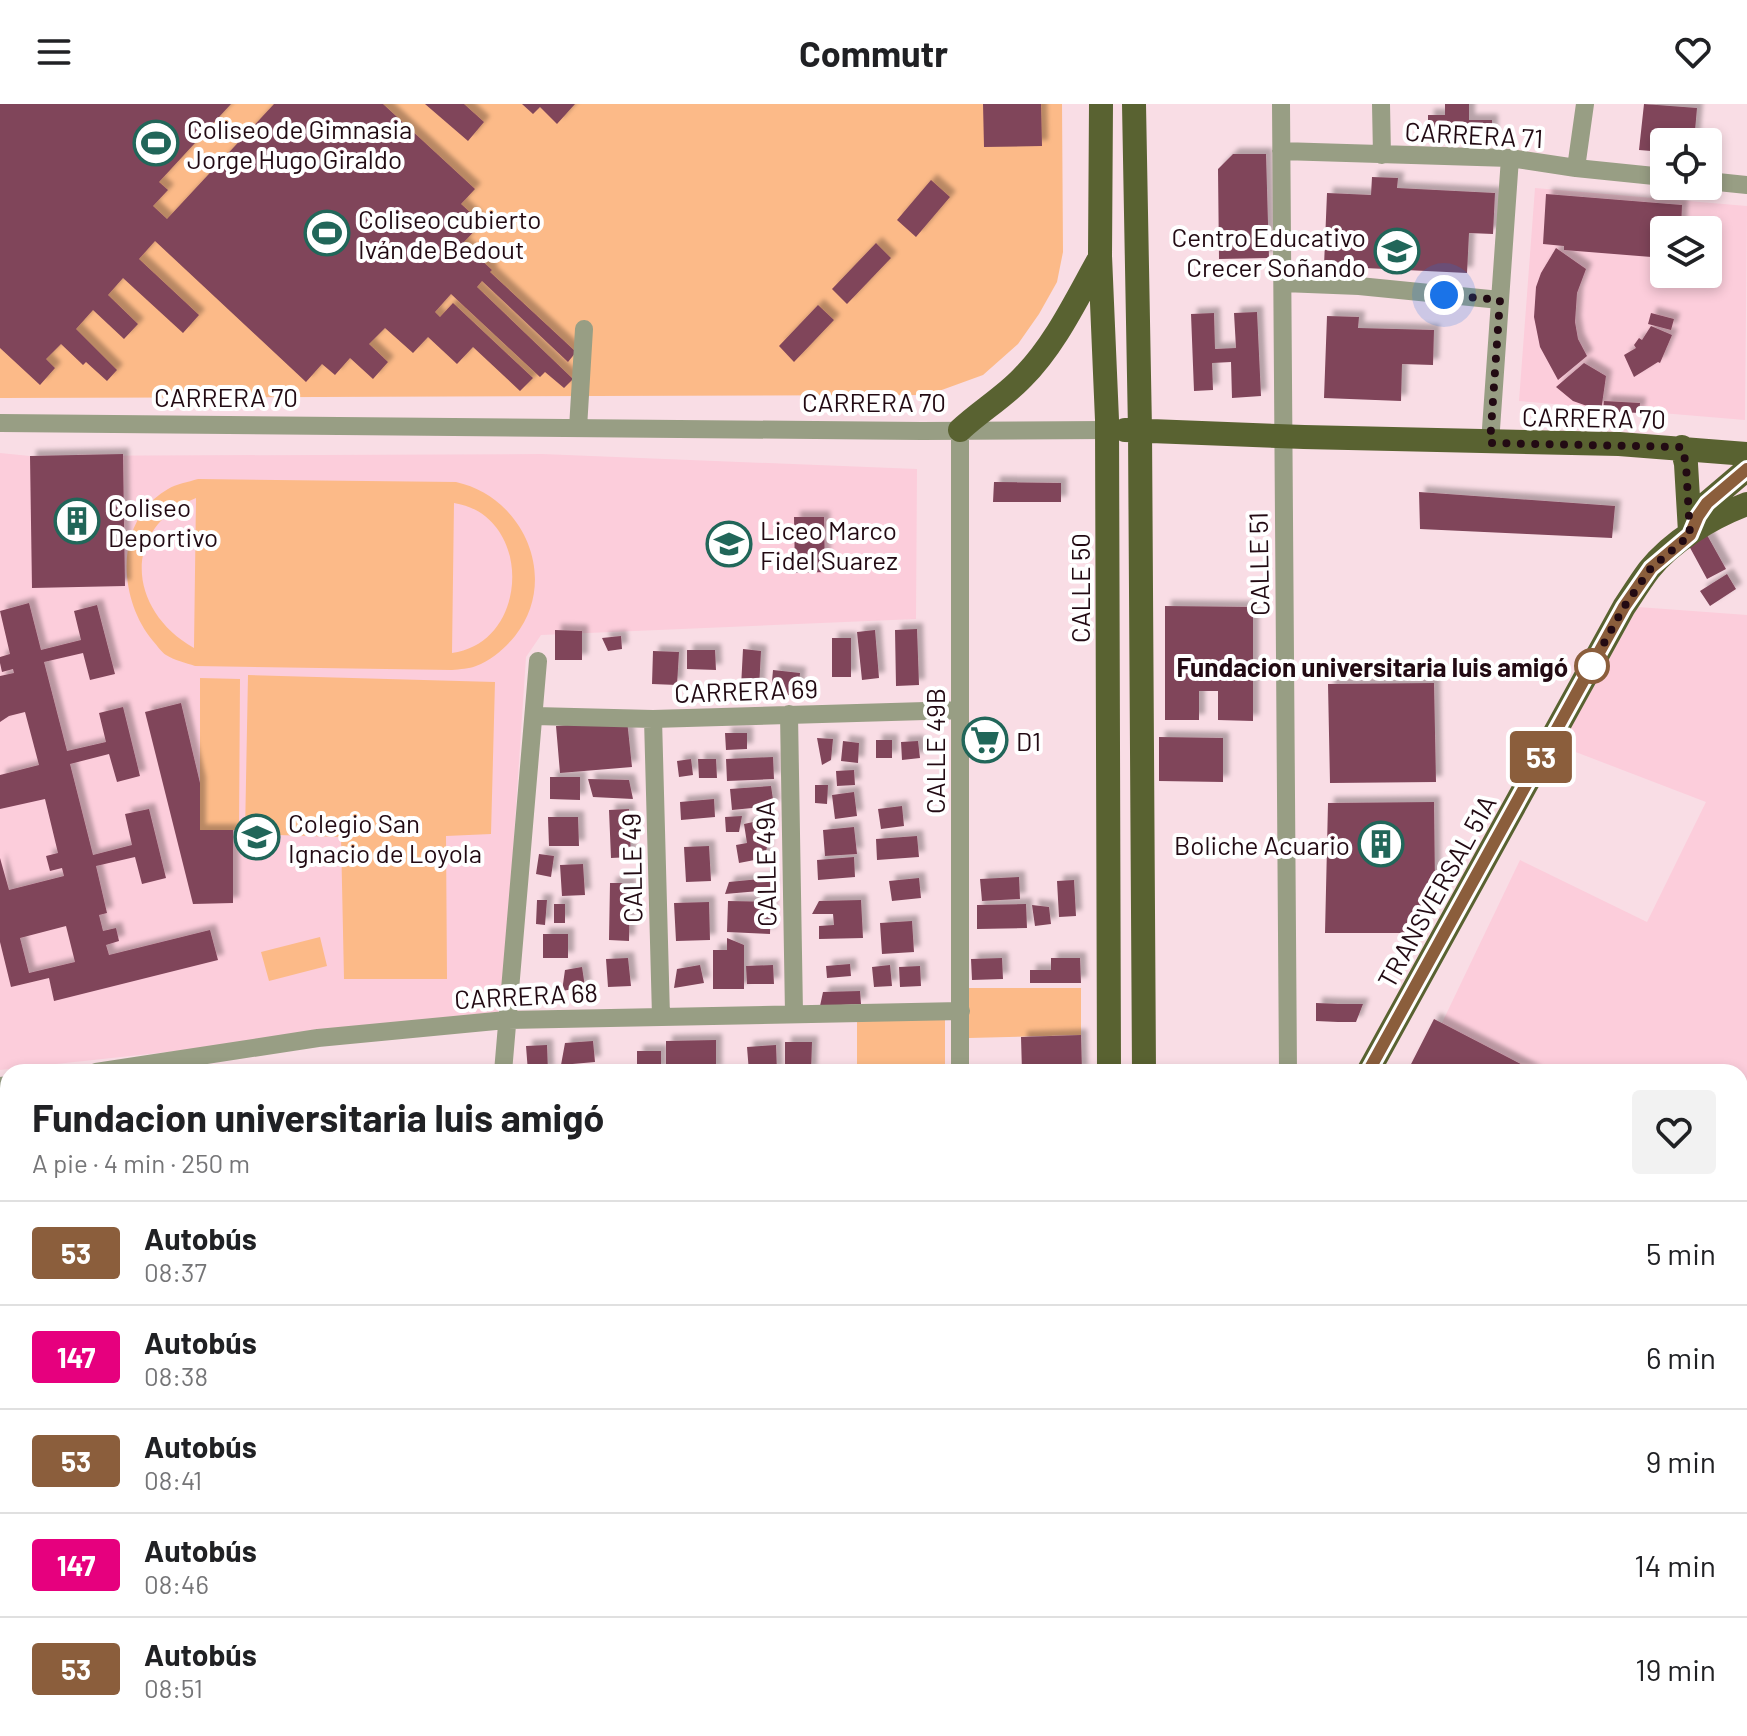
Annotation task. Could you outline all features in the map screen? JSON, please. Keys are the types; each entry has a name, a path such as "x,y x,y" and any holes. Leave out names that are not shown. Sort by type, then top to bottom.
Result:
{"main road":[{"name":"CALLE 50","path":"1101,104 1100,256 1107,430 1109,1064"},
{"path":"1134,104 1140,430 1144,1064"},
{"path":"960,430 1020,381 1037,361 1066,318 1100,256"},
{"name":"CARRERA 70","path":"1107,430 1140,430 1284,448 1490,443 1682,447 1747,454"},
{"path":"1682,447 1686,464 1690,535 1724,513 1747,504"},
{"name":"TRANSVERSAL 51A","path":"1372,1064 1624,607 1651,568 1690,535 1707,503 1747,469"}],"street":[{"name":"CALLE 51","path":"1281,104 1288,1064"},
{"path":"1381,104 1382,155"},
{"path":"1576,168 1585,104"},
{"name":"CARRERA 71","path":"1281,151 1510,158 1650,176"},
{"path":"1490,443 1510,158"},
{"path":"1722,182 1747,185"},
{"path":"1283,283 1359,286 1500,300"},
{"path":"578,428 584,329"},
{"name":"CARRERA 70","path":"0,423 1107,430"},
{"name":"CALLE 49B","path":"960,430 960,1064"},
{"path":"503,1064 538,661"},
{"name":"CARRERA 69","path":"535,716 653,719 960,710"},
{"name":"CALLE 49A","path":"789,714 794,1013"},
{"name":"CALLE 49","path":"653,719 661,1016"},
{"name":"CARRERA 68","path":"148,1064 318,1038 506,1020 961,1011"}],"shaded area":[{"path":"0,104 1062,104 1063,252 1057,282 1018,344 983,375 928,395 0,398"},
{"path":"1535,188 1747,206 1745,420 1519,401"},
{"name":"Colegio San Ignacio de Loyola","path":"0,453 30,456 542,454 917,469 916,619 541,635 526,657 502,1016 56,1064 0,1064"},
{"path":"198,479 456,482 480,491 500,504 516,522 528,543 534,566 534,590 528,614 515,636 493,657 464,669 195,666 176,660 162,652 141,623 128,582 127,560 130,539 150,503 171,487","holes":["196,498 194,647 194,648 172,632 156,613 146,592 142,570 145,549 154,529 171,512","454,503 480,512 498,530 509,553 512,578 508,604 497,627 478,644 452,653"]},
{"path":"1638,607 1747,615 1747,1064 1515,1064 1440,1027 1520,860 1647,922 1706,802 1560,746"},
{"path":"248,675 495,682 491,834 446,836 447,979 344,979 341,837 245,834"},
{"path":"200,678 240,679 239,830 200,830"},
{"path":"320,937 327,966 269,981 261,952"},
{"path":"968,988 1081,988 1081,1035 969,1038"},
{"path":"945,1019 945,1064 857,1064 857,1020"}],"building":[{"path":"0,104 231,104 159,182 168,190 153,206 167,219 274,104 383,104 475,189 461,204 482,223 463,243 576,352 568,362 482,281 477,287 573,379 564,388 545,372 540,377 451,294 435,312 440,317 453,303 533,378 520,391 473,347 457,364 428,337 413,353 385,328 369,344 388,362 373,379 350,358 335,375 322,364 306,382 155,241 139,259 199,315 183,333 123,278 108,295 138,324 124,339 93,310 76,329 117,370 107,381 86,362 83,365 61,344 46,359 55,368 40,385 0,348"},
{"path":"425,104 464,104 484,122 468,141"},
{"path":"522,104 575,104 557,124 540,107 533,114"},
{"path":"983,104 1041,104 1042,146 984,147"},
{"path":"1445,104 1469,104 1469,120 1492,120 1492,139 1428,138 1428,115 1445,115"},
{"path":"1644,104 1697,108 1695,128 1650,128 1650,151 1639,150"},
{"path":"1233,154 1266,154 1269,258 1219,259 1218,169"},
{"path":"1372,177 1398,178 1397,188 1495,193 1493,234 1469,233 1467,273 1324,266 1327,193 1371,195"},
{"path":"931,180 950,197 916,237 897,220"},
{"path":"1546,194 1682,205 1682,216 1650,216 1650,257 1564,250 1564,246 1543,244"},
{"path":"876,243 891,258 847,304 832,289"},
{"path":"1556,248 1586,269 1577,293 1575,322 1578,339 1587,356 1558,380 1540,347 1534,317 1536,287"},
{"path":"818,305 834,320 794,362 779,346"},
{"path":"1257,312 1261,396 1232,398 1231,362 1212,363 1213,390 1194,391 1191,314 1214,313 1215,349 1236,348 1234,313"},
{"path":"1651,313 1674,319 1671,330 1648,324"},
{"path":"1327,316 1359,317 1358,328 1434,330 1433,365 1402,364 1401,401 1324,398"},
{"path":"1651,326 1672,335 1660,363 1634,377 1624,355 1636,348 1634,345 1639,338 1642,340"},
{"path":"1584,363 1606,376 1601,411 1573,401 1556,387"},
{"path":"1604,401 1640,403 1639,413 1603,411"},
{"name":"Coliseo Deportivo","path":"123,454 125,586 32,588 30,456"},
{"path":"994,482 1061,483 1061,502 993,502"},
{"path":"1419,492 1615,506 1612,538 1420,529"},
{"path":"794,517 824,517 825,572 795,573"},
{"path":"1707,535 1726,569 1707,579 1688,544"},
{"path":"1727,574 1736,589 1710,606 1700,591"},
{"path":"29,603 41,650 81,640 74,611 97,605 115,674 90,680 83,653 44,662 67,751 106,742 99,713 123,707 140,776 117,782 109,754 70,764 93,855 132,845 125,814 149,809 166,878 142,884 135,857 96,866 107,913 99,915 103,931 116,928 119,941 106,945 109,955 210,930 218,960 54,1001 49,978 11,987 0,942 0,858 9,890 64,876 62,868 50,871 46,856 58,853 45,799 0,809 0,775 39,765 25,712 0,722 0,676 14,673 13,669 2,672 0,657 10,654 0,611","holes":["66,926 75,962 29,973 20,938"]},
{"path":"1165,606 1253,607 1253,721 1218,720 1218,691 1199,691 1199,720 1165,720"},
{"path":"917,629 919,685 896,686 895,630"},
{"path":"555,630 582,631 582,660 555,660"},
{"path":"875,630 879,678 862,680 857,632"},
{"path":"621,636 622,649 608,651 602,638"},
{"path":"832,638 851,638 851,677 832,677"},
{"path":"743,649 761,651 759,688 741,687"},
{"path":"687,650 715,650 716,670 687,669"},
{"path":"653,651 679,652 677,685 652,684"},
{"path":"773,670 800,673 798,696 771,693"},
{"path":"1434,683 1436,782 1330,783 1328,684"},
{"path":"181,703 200,783 200,830 233,830 233,903 193,904 145,712"},
{"path":"627,720 632,767 560,773 556,726"},
{"path":"725,733 747,733 747,749 726,750"},
{"path":"1159,737 1223,738 1223,782 1159,781"},
{"path":"817,738 833,739 831,760 822,765"},
{"path":"876,740 892,740 892,758 876,758"},
{"path":"843,741 859,743 858,763 841,761"},
{"path":"918,741 920,758 902,760 901,742"},
{"path":"773,757 774,779 727,781 726,759"},
{"path":"691,759 693,775 679,777 677,761"},
{"path":"698,759 716,759 717,778 699,778"},
{"path":"854,770 855,785 837,786 836,771"},
{"path":"550,777 580,777 580,800 550,799"},
{"path":"588,779 629,780 633,799 593,797"},
{"path":"815,785 828,785 827,804 815,803"},
{"path":"771,786 774,806 732,810 730,789"},
{"path":"854,792 857,816 835,819 832,795"},
{"path":"714,799 715,817 681,820 680,802"},
{"name":"Boliche Acuario","path":"1434,802 1435,885 1409,933 1325,933 1328,803"},
{"path":"902,806 904,826 881,829 878,809"},
{"path":"629,809 631,857 611,858 609,810"},
{"path":"742,816 739,832 726,832 725,817"},
{"path":"548,817 578,817 579,846 549,846"},
{"path":"772,818 765,858 739,863 736,845 747,843 744,824"},
{"path":"854,827 857,854 825,856 823,830"},
{"path":"917,836 919,857 877,860 876,839"},
{"path":"709,846 711,881 686,882 684,847"},
{"path":"539,854 554,856 551,877 536,874"},
{"path":"854,857 855,877 818,880 817,860"},
{"path":"583,864 585,895 562,896 560,865"},
{"path":"1019,877 1020,899 982,901 980,879"},
{"path":"771,878 772,890 725,894 729,882"},
{"path":"919,878 921,898 892,901 889,881"},
{"path":"1074,880 1076,916 1059,917 1057,881"},
{"path":"610,883 630,883 629,941 609,940"},
{"path":"537,900 547,900 545,925 536,924"},
{"path":"861,900 863,938 819,939 819,926 834,925 833,914 812,914 819,901"},
{"path":"728,901 771,902 770,934 727,932"},
{"path":"709,902 710,940 676,941 674,903"},
{"path":"554,904 565,904 565,923 554,923"},
{"path":"1026,904 1027,928 977,929 977,905"},
{"path":"1032,905 1049,907 1051,924 1035,926"},
{"path":"912,921 914,952 882,954 880,923"},
{"path":"543,934 568,934 568,958 543,958"},
{"path":"727,938 744,945 744,989 713,989 713,950 727,950"},
{"path":"628,958 631,986 608,987 606,959"},
{"path":"1002,958 1003,979 972,980 971,959"},
{"path":"1051,958 1080,958 1081,983 1030,983 1030,970 1051,970"},
{"path":"850,964 851,976 827,978 826,966"},
{"path":"700,965 704,983 674,988 677,969"},
{"path":"773,965 774,984 747,984 746,966"},
{"path":"890,965 892,986 874,987 872,967"},
{"path":"920,966 921,986 900,987 899,967"},
{"path":"582,967 585,987 562,991 565,970"},
{"path":"860,991 861,1004 820,1006 823,992"},
{"path":"1316,1003 1363,1004 1356,1022 1338,1022 1316,1021"},
{"path":"1434,1019 1521,1064 1411,1064"},
{"path":"1081,1035 1082,1064 1022,1064 1021,1037"},
{"path":"716,1040 716,1064 666,1064 666,1041"},
{"path":"593,1041 595,1062 561,1064 565,1043"},
{"path":"785,1042 812,1042 811,1064 785,1064"},
{"path":"547,1045 548,1064 527,1064 526,1046"},
{"path":"776,1045 777,1064 748,1064 747,1047"},
{"path":"637,1051 661,1051 661,1064 637,1064"}],"bus line":[{"name":"53","path":"1372,1064 1624,607 1651,568 1690,535 1707,503 1747,469"}],"place":[{"name":"Coliseo de Gimnasia Jorge Hugo Giraldo","path":"156,143"},
{"name":"Coliseo cubierto Iván de Bedout","path":"327,233"},
{"name":"Centro Educativo Crecer Soñando","path":"1397,251"},
{"name":"Coliseo Deportivo","path":"77,521"},
{"name":"Liceo Marco Fidel Suarez","path":"729,544"},
{"name":"Fundacion universitaria luis amigó","path":"1592,666"},
{"name":"D1","path":"985,740"},
{"name":"Colegio San Ignacio de Loyola","path":"257,837"},
{"name":"Boliche Acuario","path":"1381,844"}],"route":[{"path":"1444,295 1500,300 1490,443 1682,447 1686,464 1690,535 1651,568 1624,607 1589,670 1592,666"}]}
